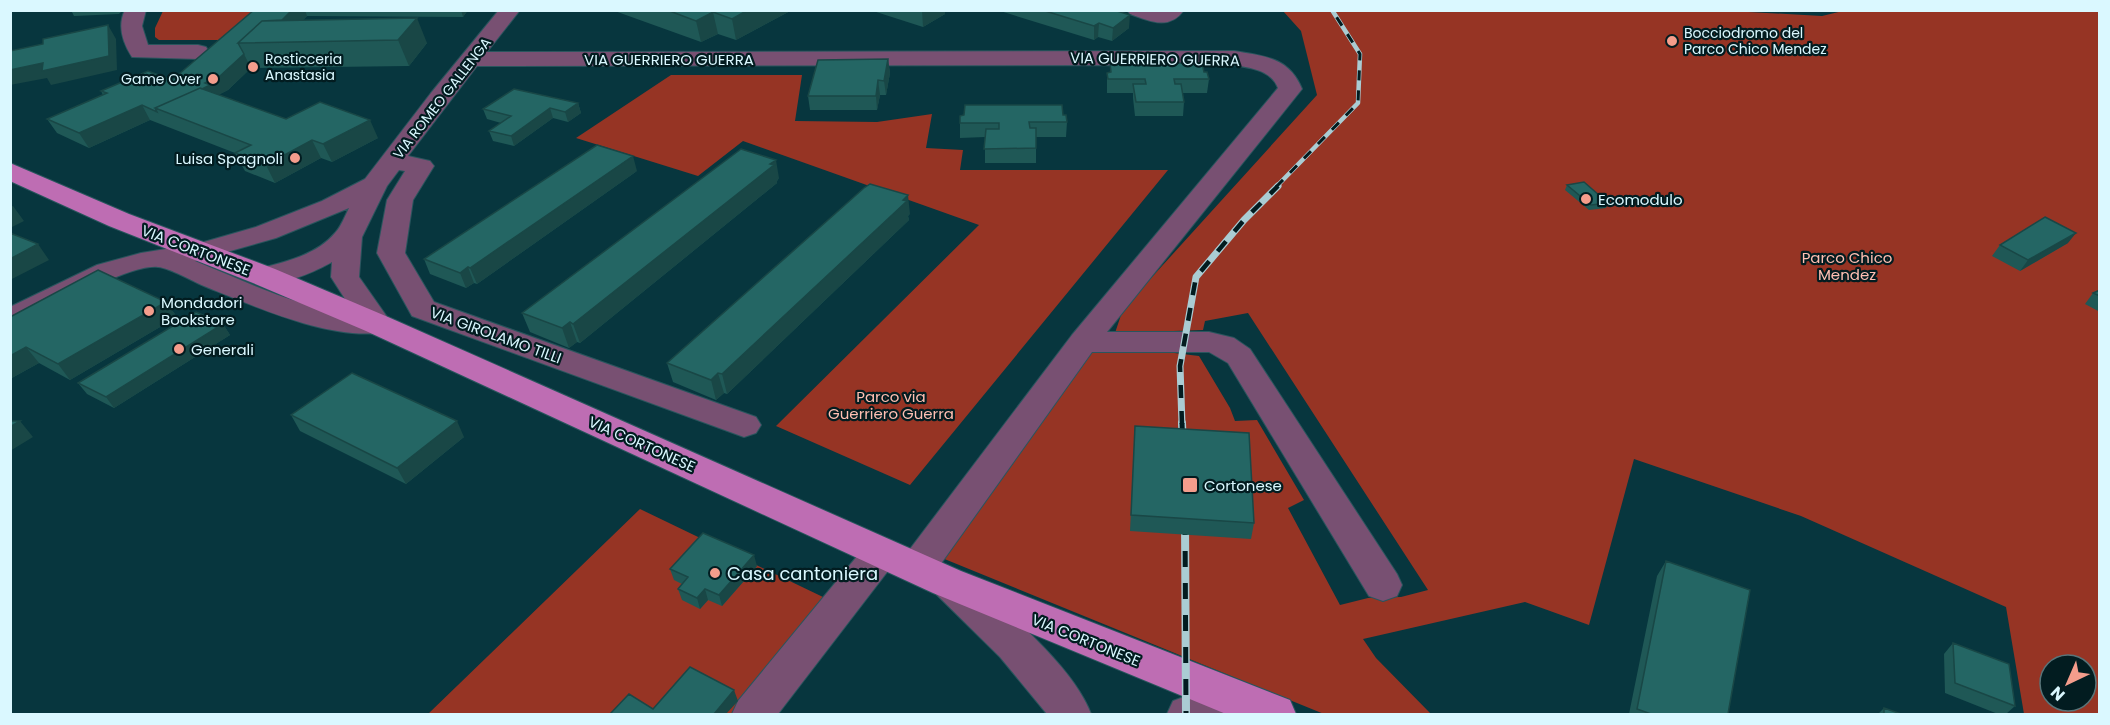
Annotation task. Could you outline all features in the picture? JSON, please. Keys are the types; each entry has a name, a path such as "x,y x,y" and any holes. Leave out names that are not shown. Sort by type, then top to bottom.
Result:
{"main road":[{"name":"VIA CORTONESE","path":"10,171 119,220 167,249 201,251 264,276 377,324 915,568 1256,708"}],"street":[{"path":"136,10 133,15 133,36 140,52 198,52"},
{"name":"VIA ROMEO GALLENGA","path":"264,276 312,262 332,252 348,237 374,185 510,10"},
{"path":"1137,10 1163,18 1174,10"},
{"name":"VIA GUERRIERO GUERRA","path":"471,59 1234,58 1263,63 1285,76 1290,89 1083,342 915,568 753,714"},
{"name":"VIA GIROLAMO TILLI","path":"393,161 421,166 400,200 391,253 423,309 744,425"},
{"name":"VIA ROMEO GALLENGA","path":"201,251 298,222 326,211 374,185"},
{"path":"10,320 101,274 132,248 134,237 119,220"},
{"name":"VIA ROMEO GALLENGA","path":"101,274 203,238 298,222"},
{"name":"VIA ROMEO GALLENGA","path":"348,237 345,277 377,324"},
{"path":"167,249 281,305 335,321 377,324"},
{"path":"1083,342 1209,342 1231,349 1239,356 1294,441 1383,585"},
{"path":"915,568 1000,631 1058,696 1070,714"},
{"path":"1188,714 1205,708 1256,708"}],"green space":[{"name":"Parco Chico Mendez","path":"1712,10 1822,16 1847,10 2099,11 2099,714 2024,714 2006,607 1801,516 1634,459 1589,625 1525,602 1363,639 1376,658 1431,714 1324,714 942,558 1091,353 1166,352 1199,356 1230,408 1235,421 1257,420 1304,500 1288,508 1340,605 1368,598 1401,597 1428,590 1248,313 1205,321 1203,330 1115,333 1123,309 1317,95 1301,31 1283,11"},
{"path":"163,11 267,11 232,40 159,40 155,37 155,28"},
{"name":"Parco via Guerriero Guerra","path":"671,75 802,75 795,121 877,122 932,114 926,148 963,150 960,170 1168,170 910,485 776,426 979,225 743,141 698,176 576,138"},
{"path":"640,509 823,597 731,714 428,714"}],"building":[{"path":"254,10 292,10 282,20 262,21 238,43 244,54 220,76 205,83 210,85 155,108 157,112 142,105 79,133 47,119 107,93 101,91 148,71 172,80"},
{"path":"667,10 748,10 732,19 713,12 696,21"},
{"path":"1042,10 1114,10 1130,15 1113,28 1099,23 1094,26"},
{"path":"417,18 398,40 238,43 262,21"},
{"path":"108,25 109,56 42,71 43,63 10,70 10,51 43,44 43,39"},
{"path":"888,59 884,81 878,80 876,96 808,96 818,60"},
{"path":"1110,63 1202,63 1209,79 1174,79 1175,84 1181,84 1184,102 1136,102 1133,84 1146,84 1145,79 1108,79 1107,73 1111,72"},
{"path":"200,88 286,119 320,102 370,120 323,144 312,140 266,165 235,153 251,145 155,108"},
{"path":"514,89 578,103 565,112 550,108 511,136 489,131 511,116 483,109"},
{"path":"965,105 1062,105 1063,115 1066,115 1067,122 1029,122 1030,128 1036,128 1036,148 984,149 986,129 999,129 999,123 960,123 960,116 964,115"},
{"path":"597,145 633,156 460,273 424,259"},
{"path":"741,149 776,160 770,164 774,165 573,324 570,322 562,328 522,313"},
{"path":"1584,182 1608,203 1591,205 1567,185"},
{"path":"870,184 908,195 903,200 907,201 722,374 718,373 711,380 667,363 864,188"},
{"path":"2045,217 2076,233 2028,260 2000,245"},
{"path":"10,233 38,244 10,259"},
{"path":"98,270 166,302 58,364 26,347 10,356 10,317"},
{"path":"196,312 223,324 106,397 78,383"},
{"path":"352,373 457,421 397,468 291,415"},
{"path":"10,421 20,421 10,427"},
{"name":"Cortonese","path":"1135,426 1249,433 1254,523 1131,515"},
{"name":"Casa cantoniera","path":"703,533 754,555 719,595 705,589 697,598 678,589 688,577 670,569"},
{"path":"1666,561 1750,590 1728,714 1651,714 1637,709"},
{"path":"1953,643 2009,664 2015,706 1955,683"},
{"path":"690,667 734,690 714,714 610,714 629,694 653,709"},
{"path":"1884,708 1901,714 1884,714"}],"railway":[{"path":"1276,187 1358,103 1360,54 1332,10"},
{"path":"1182,424 1180,366 1196,277 1244,220 1278,186"},
{"path":"1182,423 1183,447"},
{"path":"1185,519 1186,714"}],"place":[{"name":"Bocciodromo del Parco Chico Mendez","path":"1672,41"},
{"name":"Rosticceria Anastasia","path":"253,67"},
{"name":"Game Over","path":"213,79"},
{"name":"Luisa Spagnoli","path":"295,158"},
{"name":"Ecomodulo","path":"1586,199"},
{"name":"Mondadori Bookstore","path":"149,311"},
{"name":"Generali","path":"179,349"},
{"name":"Cortonese","path":"1190,485"},
{"name":"Casa cantoniera","path":"715,573"}]}
